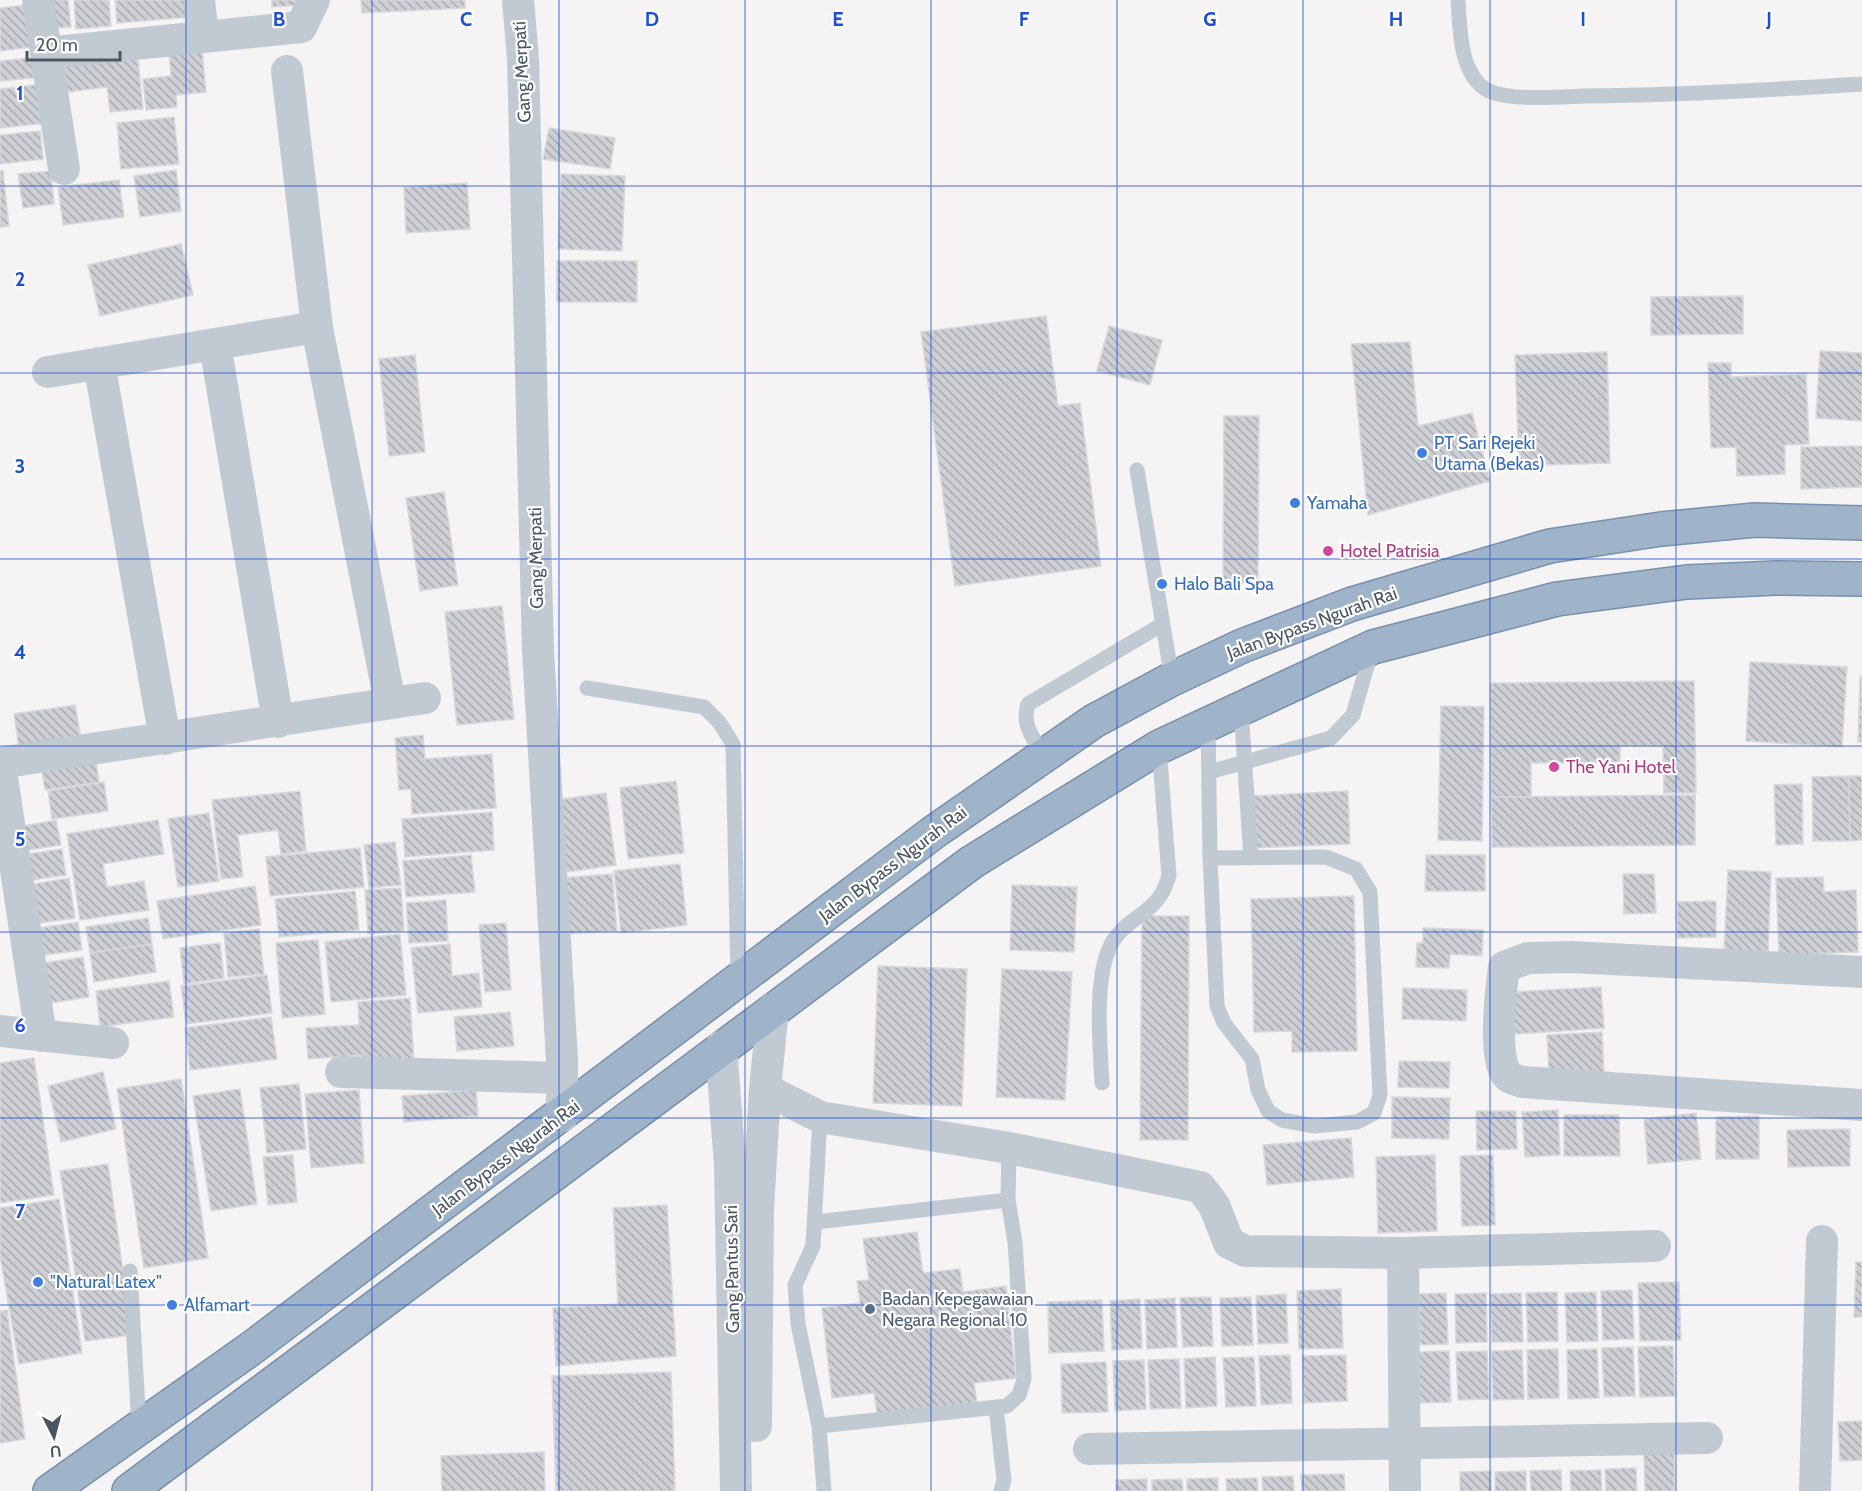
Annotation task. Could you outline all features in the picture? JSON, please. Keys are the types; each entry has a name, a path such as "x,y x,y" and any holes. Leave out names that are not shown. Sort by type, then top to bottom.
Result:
{"highway":[{"name":"Jalan Bypass Ngurah Rai","path":"50,1491 249,1350 562,1116 934,832 1094,721 1172,679 1242,646 1352,604 1550,546 1661,529 1755,520 1862,523"},
{"path":"129,1491 721,1047 972,862 1159,747 1373,647 1557,599 1687,582 1776,578 1862,579"},
{"path":"249,1350 275,1382"}],"street":[{"path":"38,0 64,169"},
{"path":"200,0 203,37"},
{"path":"46,53 301,27 314,0"},
{"name":"Gang Merpati","path":"518,0 524,71 538,651 562,1078 562,1116"},
{"path":"287,71 316,327 390,703"},
{"path":"48,372 316,327"},
{"path":"214,344 278,722"},
{"path":"99,363 165,739"},
{"path":"41,1036 0,764 425,698"},
{"path":"1862,972 1572,957 1528,958 1504,967 1500,1037 1501,1064 1508,1077 1522,1082 1862,1105"},
{"path":"756,1491 758,1210 772,1009"},
{"path":"0,1031 113,1043"},
{"name":"Gang Pantus Sari","path":"721,1047 730,1166 736,1491"},
{"path":"341,1072 562,1078"},
{"path":"765,1089 820,1117 1009,1148 1200,1187 1214,1205 1229,1243 1245,1251 1403,1252 1655,1246"},
{"path":"1815,1491 1822,1241"},
{"path":"1403,1252 1405,1491"},
{"path":"1089,1449 1707,1438"}],"lane":[{"path":"1458,0 1461,49 1472,73 1489,90 1525,97 1711,95 1862,84"},
{"path":"1137,470 1172,679"},
{"path":"1044,756 1024,716 1028,704 1163,624"},
{"path":"1209,772 1245,764 1331,738 1353,715 1373,647"},
{"path":"587,688 704,707 719,722 733,744 738,982"},
{"path":"1241,708 1251,858"},
{"path":"1208,723 1210,858 1217,1006 1224,1023 1252,1059 1258,1090 1268,1112 1282,1120 1315,1126 1357,1122 1374,1113 1380,1095 1370,892 1356,869 1326,857 1210,858"},
{"path":"1102,1083 1098,1024 1104,965 1112,942 1127,924 1162,895 1169,876 1159,747"},
{"path":"820,1117 813,1246 795,1285 798,1324 819,1426 824,1491"},
{"path":"819,1426 1007,1406 1019,1395 1024,1379 1015,1242 1008,1200 1009,1148"},
{"path":"816,1222 1008,1200"},
{"path":"130,1270 139,1426"},
{"path":"996,1407 1004,1480 1001,1491"}],"building":[{"path":"42,0 68,0 71,27 45,29"},
{"path":"74,0 109,0 111,26 76,29"},
{"path":"115,0 191,0 192,17 117,23"},
{"path":"272,0 302,0 302,5 272,7"},
{"path":"361,0 465,0 465,8 362,13"},
{"path":"34,4 39,46 0,51 0,8"},
{"path":"137,49 143,109 110,112 107,87 60,93 56,59"},
{"path":"202,49 206,92 176,95 177,107 146,110 143,79 171,76 169,52"},
{"path":"40,57 42,77 0,81 0,61"},
{"path":"43,84 47,123 0,128 0,89"},
{"path":"174,117 179,164 121,169 117,123"},
{"path":"549,128 615,138 610,169 543,159"},
{"path":"40,131 43,159 0,164 0,135"},
{"path":"176,170 181,211 140,217 134,176"},
{"path":"0,171 3,171 9,226 0,227"},
{"path":"51,171 54,204 23,208 18,174"},
{"path":"561,174 625,176 622,251 558,249"},
{"path":"119,180 124,217 63,225 58,187"},
{"path":"467,183 470,229 406,233 404,187"},
{"path":"181,244 193,295 100,316 88,265"},
{"path":"557,261 637,261 637,302 557,302"},
{"path":"1743,296 1743,334 1651,335 1651,297"},
{"path":"1046,316 1058,406 1080,403 1101,566 955,586 921,332"},
{"path":"1109,326 1162,340 1150,385 1097,371"},
{"name":"PT Sari Rejeki Utama (Bekas)","path":"1410,342 1418,426 1472,413 1490,481 1368,515 1351,344"},
{"path":"1820,351 1862,353 1862,421 1816,418"},
{"path":"1607,352 1610,463 1519,466 1515,355"},
{"path":"415,355 425,452 389,456 379,359"},
{"path":"1708,363 1731,363 1731,377 1806,374 1809,444 1785,445 1785,474 1737,476 1736,447 1711,448"},
{"path":"1224,416 1259,416 1258,583 1223,583"},
{"path":"1862,446 1862,487 1801,489 1801,447"},
{"path":"444,492 458,585 420,591 406,498"},
{"path":"502,606 514,719 457,725 445,612"},
{"path":"1750,662 1847,667 1842,747 1746,741"},
{"path":"1860,676 1862,676 1862,742 1858,742"},
{"path":"1694,681 1696,793 1664,793 1663,746 1620,746 1620,762 1531,763 1531,797 1491,797 1490,683"},
{"path":"75,705 81,738 19,748 14,714"},
{"path":"1441,706 1484,707 1482,841 1438,840"},
{"path":"423,735 425,759 492,754 496,808 412,814 411,789 399,790 395,738"},
{"path":"95,752 99,782 45,790 40,760"},
{"path":"1849,776 1850,841 1813,841 1812,777"},
{"path":"1849,776 1862,776 1862,840 1850,841"},
{"path":"676,781 684,853 628,859 620,788"},
{"path":"104,782 108,811 52,819 48,791"},
{"path":"1802,784 1803,844 1776,845 1774,785"},
{"path":"300,791 306,851 281,854 278,830 238,835 243,877 221,879 212,800"},
{"path":"1348,791 1350,844 1254,848 1251,796"},
{"path":"606,793 616,865 567,872 556,800"},
{"path":"1695,795 1695,845 1492,847 1491,797"},
{"path":"492,812 494,850 405,857 402,819"},
{"path":"209,813 219,881 178,887 168,819"},
{"path":"56,820 61,845 16,852 12,828"},
{"path":"158,820 164,854 103,864 107,887 144,881 149,910 80,920 67,834"},
{"path":"395,842 401,885 369,888 364,845"},
{"path":"360,848 364,887 270,896 266,857"},
{"path":"62,849 66,875 25,881 21,855"},
{"path":"471,855 475,892 406,897 403,861"},
{"path":"1426,855 1485,855 1485,891 1425,891"},
{"path":"680,864 687,925 621,933 614,871"},
{"path":"1728,870 1771,872 1768,953 1724,951"},
{"path":"612,874 617,931 564,934 560,878"},
{"path":"1623,874 1654,874 1656,913 1624,914"},
{"path":"1823,877 1824,892 1856,890 1858,952 1779,955 1776,878"},
{"path":"69,878 75,918 33,924 27,885"},
{"path":"1012,885 1077,887 1074,952 1010,950"},
{"path":"255,886 261,925 163,939 157,901"},
{"path":"401,888 404,931 368,934 365,890"},
{"path":"355,891 359,930 279,937 275,899"},
{"path":"1354,896 1357,1051 1292,1052 1292,1031 1254,1032 1251,899"},
{"path":"446,900 448,941 409,943 406,903"},
{"path":"1716,901 1716,937 1677,938 1677,902"},
{"path":"1142,916 1189,916 1188,1140 1140,1140"},
{"path":"148,918 152,944 90,953 86,927"},
{"path":"78,922 82,950 37,956 33,929"},
{"path":"506,923 511,990 485,992 479,925"},
{"path":"1423,928 1483,930 1482,956 1450,954 1449,968 1416,967 1417,943 1423,943"},
{"path":"259,929 264,974 228,977 224,933"},
{"path":"400,934 406,995 331,1002 325,942"},
{"path":"318,940 325,1014 282,1018 276,943"},
{"path":"220,943 224,978 184,984 180,948"},
{"path":"152,944 156,972 94,982 90,953"},
{"path":"450,944 452,976 479,973 482,1007 418,1013 411,948"},
{"path":"83,957 89,997 50,1003 44,963"},
{"path":"878,966 967,969 962,1106 873,1103"},
{"path":"1002,969 1072,972 1065,1100 996,1097"},
{"path":"267,975 272,1013 186,1024 181,986"},
{"path":"169,981 174,1017 100,1027 96,991"},
{"path":"1601,987 1604,1028 1515,1034 1512,992"},
{"path":"1403,988 1467,990 1466,1021 1402,1019"},
{"path":"410,998 414,1062 362,1065 362,1055 308,1059 306,1028 359,1025 358,1002"},
{"path":"510,1012 514,1046 457,1051 454,1017"},
{"path":"271,1017 277,1059 190,1070 185,1028"},
{"path":"1602,1032 1604,1072 1549,1075 1547,1035"},
{"path":"34,1058 54,1195 0,1203 0,1063"},
{"path":"1399,1061 1450,1062 1449,1088 1398,1087"},
{"path":"103,1072 116,1129 61,1142 48,1086"},
{"path":"181,1079 208,1258 144,1268 117,1089"},
{"path":"299,1084 306,1149 267,1153 260,1088"},
{"path":"240,1089 257,1204 211,1211 193,1096"},
{"path":"359,1090 364,1163 311,1168 305,1094"},
{"path":"476,1090 478,1116 404,1122 402,1096"},
{"path":"1392,1097 1450,1098 1449,1139 1392,1138"},
{"path":"1558,1110 1560,1155 1525,1157 1522,1112"},
{"path":"1476,1111 1516,1111 1517,1149 1477,1150"},
{"path":"1696,1113 1701,1159 1648,1164 1644,1119"},
{"path":"1564,1115 1619,1115 1620,1156 1564,1156"},
{"path":"1759,1116 1759,1159 1716,1159 1716,1117"},
{"path":"1850,1129 1850,1166 1788,1167 1787,1130"},
{"path":"1351,1138 1354,1177 1267,1185 1263,1145"},
{"path":"293,1155 297,1202 268,1205 263,1157"},
{"path":"1435,1155 1437,1231 1378,1233 1376,1157"},
{"path":"1493,1155 1495,1225 1462,1226 1460,1156"},
{"path":"108,1164 132,1335 85,1341 60,1171"},
{"name":"\"Natural Latex\"","path":"59,1199 82,1353 19,1364 0,1256 0,1208"},
{"path":"667,1205 676,1356 556,1366 553,1308 618,1304 613,1208"},
{"path":"917,1232 923,1273 960,1269 963,1292 1006,1286 1016,1378 974,1383 977,1403 877,1414 874,1393 832,1398 822,1308 860,1303 857,1281 869,1280 863,1239"},
{"path":"1856,1262 1862,1262 1862,1317 1854,1317"},
{"path":"1679,1282 1681,1340 1640,1341 1638,1283"},
{"path":"1341,1289 1343,1348 1299,1349 1297,1291"},
{"path":"1632,1290 1634,1339 1603,1340 1601,1291"},
{"path":"1557,1292 1558,1341 1528,1342 1526,1293"},
{"path":"1596,1292 1598,1341 1567,1342 1565,1293"},
{"path":"1446,1293 1448,1344 1420,1345 1419,1294"},
{"path":"1486,1293 1487,1342 1456,1343 1455,1294"},
{"path":"1521,1293 1523,1342 1492,1342 1490,1294"},
{"path":"1286,1294 1288,1343 1258,1344 1256,1296"},
{"path":"1211,1297 1213,1346 1183,1347 1180,1298"},
{"path":"1251,1297 1253,1345 1222,1346 1220,1298"},
{"path":"1175,1298 1177,1347 1147,1349 1145,1300"},
{"path":"1140,1299 1142,1348 1112,1350 1110,1301"},
{"path":"1102,1300 1104,1351 1049,1353 1048,1302"},
{"path":"7,1310 25,1439 0,1443 0,1311"},
{"path":"1673,1346 1675,1396 1640,1397 1638,1347"},
{"path":"1633,1347 1635,1396 1604,1397 1602,1348"},
{"path":"1558,1349 1559,1398 1528,1399 1527,1350"},
{"path":"1597,1349 1599,1398 1568,1399 1567,1350"},
{"path":"1522,1350 1524,1399 1493,1400 1491,1351"},
{"path":"1449,1351 1451,1402 1420,1403 1419,1352"},
{"path":"1487,1351 1489,1399 1458,1400 1456,1352"},
{"path":"1290,1355 1292,1403 1261,1405 1259,1356"},
{"path":"1346,1355 1347,1401 1304,1403 1302,1356"},
{"path":"1215,1357 1217,1406 1186,1408 1184,1359"},
{"path":"1254,1357 1256,1406 1226,1407 1223,1358"},
{"path":"1179,1359 1181,1408 1150,1409 1148,1360"},
{"path":"1144,1360 1146,1409 1115,1411 1113,1361"},
{"path":"1106,1362 1108,1412 1062,1413 1061,1364"},
{"path":"671,1372 675,1491 556,1491 552,1376"},
{"path":"1862,1421 1862,1460 1840,1461 1838,1422"},
{"path":"544,1452 545,1491 442,1491 441,1456"},
{"path":"1674,1453 1675,1491 1645,1491 1644,1454"},
{"path":"1636,1468 1637,1491 1606,1491 1605,1469"},
{"path":"1561,1470 1562,1491 1531,1491 1530,1471"},
{"path":"1601,1470 1602,1491 1571,1491 1570,1471"},
{"path":"1491,1471 1491,1491 1460,1491 1460,1472"},
{"path":"1526,1471 1526,1491 1495,1491 1495,1472"},
{"path":"1344,1474 1345,1491 1302,1491 1301,1475"},
{"path":"1293,1476 1294,1491 1263,1491 1262,1477"},
{"path":"1218,1478 1218,1491 1187,1491 1187,1479"},
{"path":"1257,1478 1258,1491 1227,1491 1226,1479"},
{"path":"1147,1479 1147,1491 1116,1491 1116,1480"},
{"path":"1182,1479 1183,1491 1152,1491 1152,1480"}],"place":[{"name":"PT Sari Rejeki Utama (Bekas)","path":"1422,453"},
{"name":"Yamaha","path":"1295,503"},
{"name":"Hotel Patrisia","path":"1328,551"},
{"name":"Halo Bali Spa","path":"1162,584"},
{"name":"The Yani Hotel","path":"1554,767"},
{"name":"\"Natural Latex\"","path":"38,1282"},
{"name":"Alfamart","path":"172,1305"},
{"name":"Badan Kepegawaian Negara Regional 10","path":"870,1309"}]}
